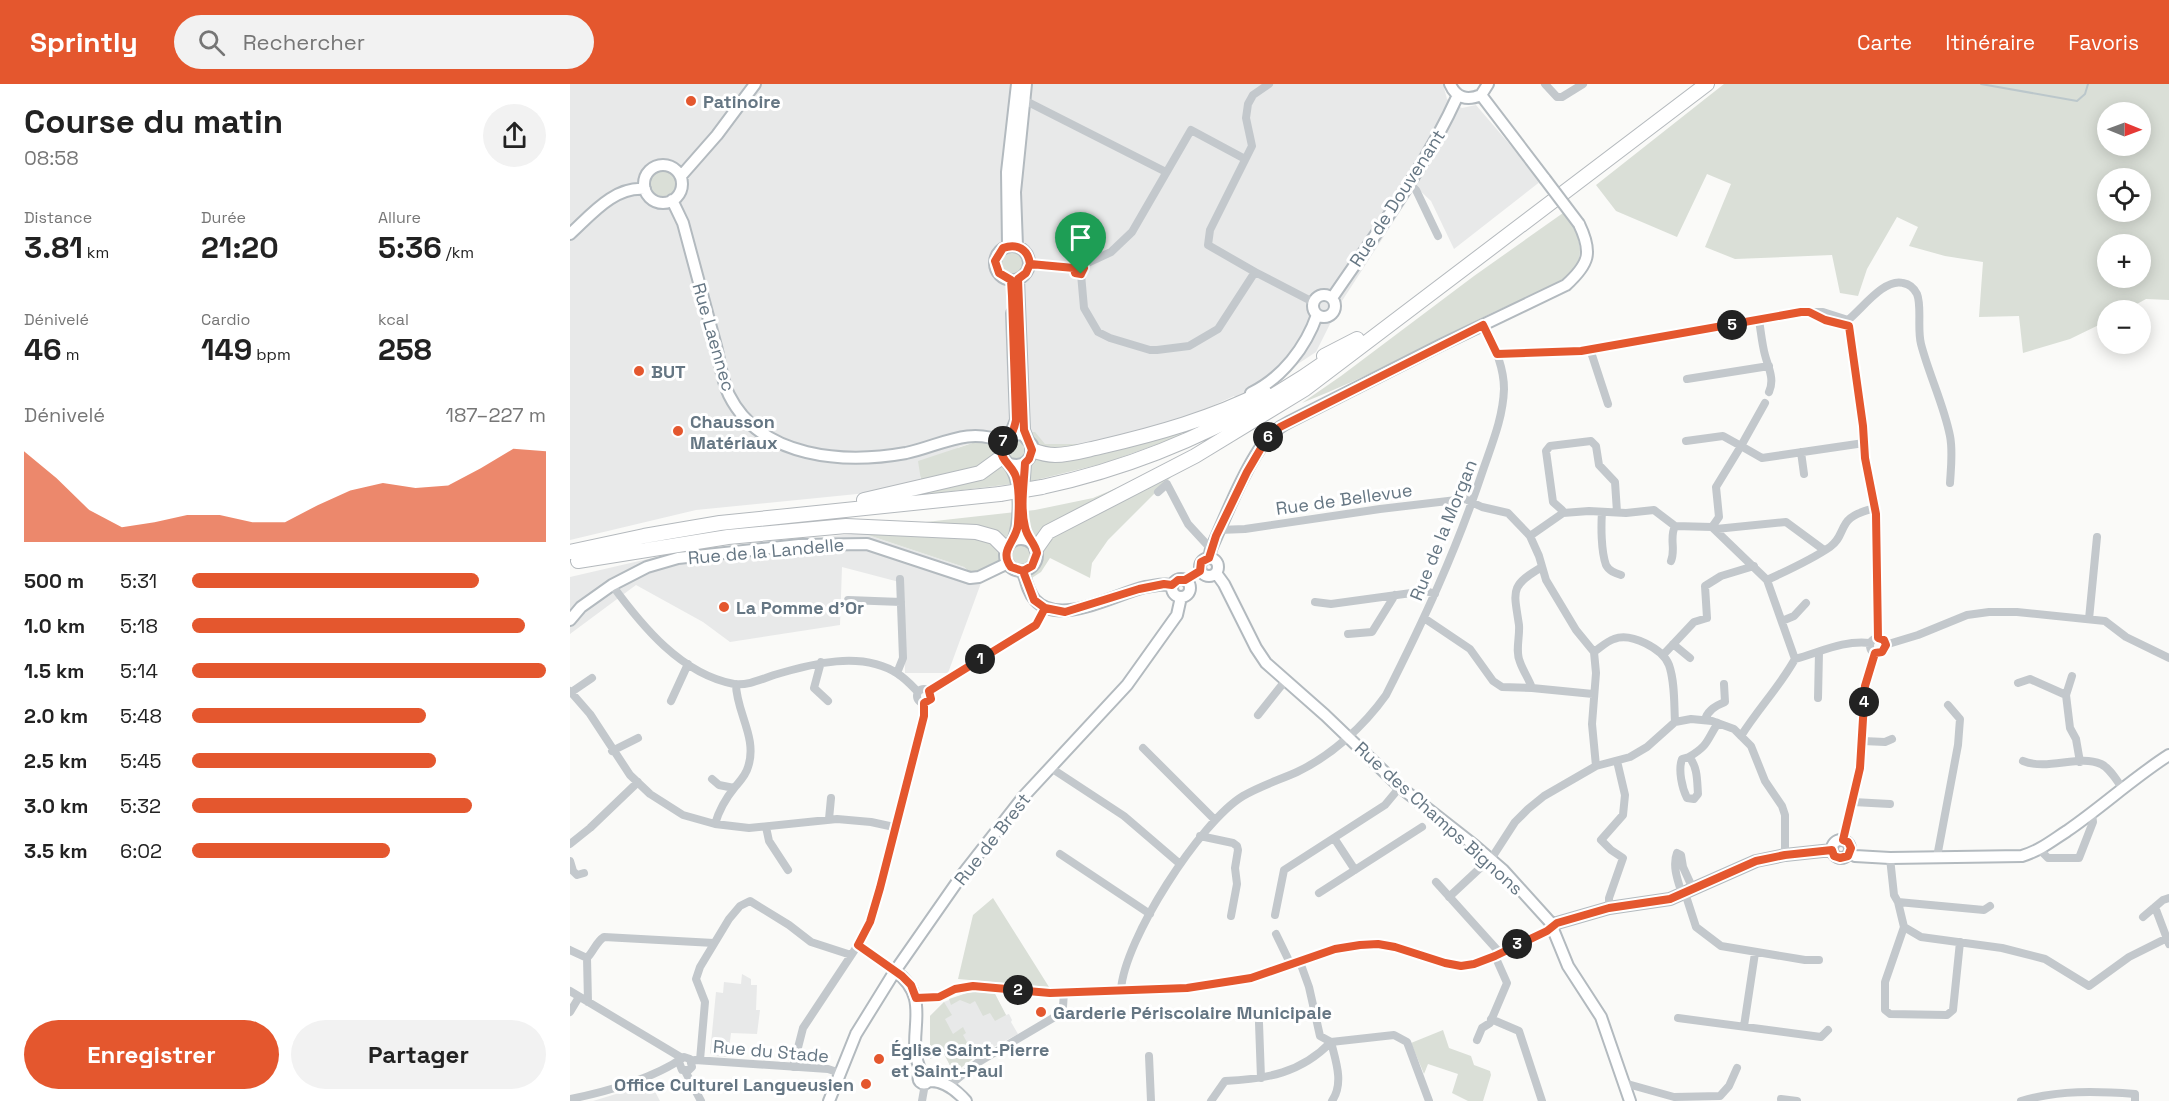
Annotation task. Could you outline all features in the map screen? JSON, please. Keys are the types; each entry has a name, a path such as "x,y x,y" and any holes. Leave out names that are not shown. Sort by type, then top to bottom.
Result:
{"highway":[{"path":"1042,491 1114,469 1202,435 1275,396 1357,339 1692,84"},
{"path":"1032,545 1048,532 1195,456 1305,390 1707,84"},
{"path":"1029,444 1042,454 1059,455 1132,440 1196,420 1252,399 1330,352 1357,339"},
{"path":"573,558 702,536 1000,498 1109,479 1164,460 1202,443 1305,390"},
{"path":"816,512 832,504 888,495 980,474 1006,461"},
{"path":"573,558 679,529 816,512 1000,498"},
{"path":"573,558 728,537 846,526 976,532 1010,545"}],"street":[{"path":"681,176 714,139 755,84"},
{"path":"1012,246 1007,172 1017,84"},
{"path":"1012,246 1026,84"},
{"path":"1269,84 1253,95 1248,104 1246,118 1252,146 1210,230 1208,245 1313,302"},
{"path":"1450,84 1458,95 1470,99 1481,95 1488,84"},
{"path":"1545,84 1557,97 1562,97 1583,84"},
{"name":"Rue de Douvenant","path":"1332,298 1439,136 1458,95"},
{"path":"1202,573 1201,562 1210,553 1257,454 1267,438 1280,427 1566,285 1581,272 1586,260 1587,249 1579,224 1481,95"},
{"path":"1024,100 1166,172"},
{"path":"1074,268 1076,264 1083,265 1111,252 1132,232 1191,130 1245,159"},
{"path":"659,165 672,166 681,176 682,187 672,200 661,203 647,194 644,182 649,171 659,165"},
{"path":"1409,183 1416,190 1438,237"},
{"path":"570,234 609,199 633,188 645,189"},
{"name":"Rue Laennec","path":"672,200 683,223 729,394 745,418 766,434 786,446 837,458 871,458 909,452 971,435 1007,438"},
{"path":"1012,246 1025,251 1030,264 1026,273 1015,279 1002,277 996,265 999,251 1012,246"},
{"path":"1030,264 1074,268"},
{"path":"1083,265 1084,270 1081,274 1084,308 1098,332 1150,350 1189,346 1218,329 1255,272"},
{"path":"1074,268 1075,273 1081,274"},
{"path":"1015,279 1016,420 1001,452 1017,482 1018,526 1006,559 1014,569 1023,571 1035,563 1032,545 1024,527 1025,463"},
{"path":"1006,461 1020,465 1029,459 1029,444 1024,430 1015,279"},
{"path":"1848,323 1885,286 1900,282 1910,285 1916,292 1919,304 1920,342 1946,417 1950,439 1950,483"},
{"path":"1196,420 1260,389 1292,359 1312,331 1317,315 1313,302 1321,295 1332,298 1335,306 1334,312 1326,317 1317,315"},
{"path":"1497,354 1590,349 1809,312 1825,320 1848,323"},
{"path":"1759,320 1765,357 1773,385 1769,392"},
{"path":"1848,323 1875,508 1878,638"},
{"name":"Rue de la Morgan","path":"1121,990 1125,966 1134,944 1180,864 1200,836 1242,796 1312,764 1351,734 1373,713 1386,695 1450,562 1493,441 1503,404 1504,387 1497,354 1483,325"},
{"path":"1590,349 1608,404"},
{"path":"1687,379 1769,366"},
{"path":"1714,528 1719,517 1716,487 1765,403"},
{"path":"1007,438 1019,434 1029,444"},
{"path":"1686,441 1723,436 1762,458 1864,443"},
{"path":"1563,513 1552,502 1546,451 1550,446 1591,441 1596,446 1599,465 1615,482 1617,512"},
{"path":"1802,452 1804,474"},
{"path":"1158,492 1167,484 1188,524 1210,553"},
{"name":"Rue de Bellevue","path":"1219,530 1245,529 1465,499 1482,507 1508,513 1530,536"},
{"path":"1767,580 1824,550 1838,540 1846,522 1852,517 1875,508"},
{"path":"1596,766 1592,724 1596,674 1594,652 1560,605 1546,580 1530,536 1563,513 1589,511 1626,513 1654,510 1675,526 1714,528 1786,522 1824,550"},
{"path":"1602,512 1601,527 1606,566 1614,573 1622,575"},
{"path":"1671,561 1674,553 1671,533 1675,526"},
{"path":"1714,528 1767,580 1795,659"},
{"path":"2089,619 2097,537"},
{"path":"1010,545 1024,539 1032,545"},
{"name":"Rue de la Landelle","path":"570,620 581,607 612,585 647,567 678,558 799,545 867,544 970,578 979,578 1008,563"},
{"name":"Rue des Champs Bignons","path":"1210,553 1218,567 1216,573 1224,584 1260,655 1285,681 1351,734 1400,787 1489,858 1550,922 1568,966 1601,1017 1630,1101"},
{"path":"1663,655 1694,622 1707,618 1705,586 1721,576 1754,566"},
{"path":"1532,688 1519,661 1519,625 1514,596 1520,582 1542,567"},
{"path":"1023,571 1034,600 1045,608 1065,612 1139,589 1164,584 1172,585 1178,580 1187,583"},
{"path":"1202,573 1212,576 1216,573"},
{"path":"1187,583 1202,573"},
{"path":"897,673 903,658 900,579"},
{"path":"1172,585 1173,593 1180,597 1188,593 1187,583"},
{"path":"612,585 651,633 688,664 708,675 736,684 821,662 854,662 877,665 897,673 918,692 918,699 924,703"},
{"path":"1315,602 1331,604 1426,591 1435,594"},
{"path":"1348,634 1372,632 1395,595"},
{"name":"Rue de Brest","path":"829,1101 856,1034 895,971 978,852 1145,662 1177,615 1180,597"},
{"path":"848,600 901,602"},
{"path":"1782,621 1794,616 1806,603"},
{"path":"918,692 922,689 929,691 1036,625 1045,608"},
{"path":"1875,653 1882,652 1886,645 1967,615 2017,612 2105,621 2126,637 2169,658"},
{"path":"1424,618 1470,649 1493,681 1502,687 1593,694"},
{"path":"1594,652 1614,639 1622,637 1636,640 1663,655 1670,667 1675,722"},
{"path":"1741,736 1784,680 1795,659 1841,644 1870,643 1878,638 1884,640 1886,645"},
{"path":"1870,643 1871,650 1875,653"},
{"path":"1673,645 1690,658"},
{"path":"1818,698 1819,652"},
{"path":"1843,840 1853,802 1863,741 1865,686 1875,653"},
{"path":"821,662 814,688 828,702"},
{"path":"671,701 688,664"},
{"path":"2072,676 2066,695 2070,728 2076,740 2080,762"},
{"path":"592,678 570,692 590,714 612,751 630,775 650,794 683,815 715,824 749,828 829,819 871,822 894,827"},
{"path":"2018,683 2030,680 2066,695"},
{"path":"1258,715 1285,681"},
{"path":"715,824 719,810 744,777 749,766 748,729 739,706 736,684"},
{"path":"1705,720 1718,704 1725,702 1724,684"},
{"path":"924,703 931,699 929,691"},
{"path":"793,1067 804,1028 858,945 870,922 924,716 924,703"},
{"path":"1937,857 1958,745 1959,719 1948,705"},
{"path":"1449,897 1489,858 1515,822 1544,796 1596,766 1630,757 1647,747 1675,722 1690,719 1705,720 1734,729 1751,746 1766,781 1785,814 1785,855"},
{"path":"1704,803 1695,798 1687,798 1680,764 1682,759 1701,750 1709,741 1718,723"},
{"path":"612,751 638,738"},
{"path":"1863,741 1885,742 1892,739"},
{"path":"1143,748 1215,820"},
{"path":"1850,853 1855,856 1890,858 2022,856 2040,850 2092,814 2169,755"},
{"path":"1689,757 1694,763 1697,780 1698,794 1695,798"},
{"path":"1609,908 1609,898 1623,858 1601,840 1623,814 1625,795 1617,761"},
{"path":"2023,761 2035,766 2080,762 2100,763 2107,768 2123,789"},
{"path":"1051,768 1124,816 1180,864"},
{"path":"712,779 719,785 734,788"},
{"path":"570,844 638,783"},
{"path":"1275,915 1284,870 1385,805 1400,787"},
{"path":"829,819 831,798"},
{"path":"1853,802 1890,804"},
{"path":"2040,850 2048,858 2079,858 2093,822 2092,814"},
{"path":"766,827 769,841 788,870"},
{"path":"1319,893 1422,827"},
{"path":"1200,836 1233,843 1237,846 1237,884 1232,916"},
{"path":"1334,838 1355,870"},
{"path":"1843,840 1850,845 1850,853 1845,858 1834,856 1832,850 1835,842 1843,840"},
{"path":"916,998 939,997 955,989 973,986 1031,992 1187,988 1251,978 1335,949 1378,944 1461,966 1474,964 1552,928 1557,923 1609,908 1670,899 1756,861 1832,850"},
{"path":"1060,854 1150,914"},
{"path":"1890,858 1894,895 1904,927 1885,982 1885,1010 1890,1014 1947,1016 1951,1013 1960,942"},
{"path":"570,861 577,875 584,873"},
{"path":"1436,882 1497,955 1506,983 1490,1023 1482,1028 1476,1040"},
{"path":"1687,892 1696,927 1721,946 1805,960 1819,960"},
{"path":"2143,917 2169,898"},
{"path":"701,1101 688,1064 705,1002 696,979 714,943 740,906 750,901 811,942 851,955"},
{"path":"1898,902 1984,910 1990,906"},
{"path":"1904,927 1921,937 2002,948 2045,959 2089,986 2129,957 2168,939 2155,907"},
{"path":"1276,934 1291,965"},
{"path":"588,1002 587,958 593,952 597,941 604,937 714,943"},
{"path":"858,945 911,985 916,998 916,1062 925,1079 922,1101"},
{"path":"570,950 587,958"},
{"path":"1744,1026 1755,952"},
{"path":"1300,962 1309,987 1320,1036 1331,1042 1394,1035 1407,1042 1429,1101"},
{"name":"Rue du Stade","path":"570,991 688,1064 828,1069 840,1073"},
{"path":"949,1086 977,1063 1053,1018 1063,1007 1064,992"},
{"path":"570,1012 579,997"},
{"path":"1678,1018 1821,1037 1827,1030"},
{"path":"1491,1019 1519,1031 1542,1101"},
{"path":"1259,1023 1261,1078"},
{"path":"1211,1101 1225,1081 1261,1078 1284,1072 1316,1058 1331,1042"},
{"path":"1331,1042 1339,1072 1337,1093 1332,1101"},
{"path":"1149,1056 1151,1101"},
{"path":"570,1099 688,1064"},
{"path":"1624,1083 1674,1097 1720,1096 1729,1086 1737,1068"},
{"path":"925,1079 949,1086 966,1101"},
{"path":"2021,1101 2050,1094 2091,1091 2135,1094 2135,1101"},
{"path":"1781,1099 1797,1101"}],"shaded area":[{"path":"570,84 1443,84 1447,99 1462,108 1476,105 1541,181 1454,249 1431,201 1416,187 1340,304 1316,352 1240,402 1234,396 1188,417 1138,432 1085,444 1045,444 1006,432 959,447 920,477 921,480 867,493 696,510 570,540"},
{"path":"1724,84 2169,84 2169,300 2097,300 2097,326 2070,339 2023,353 2019,316 1979,317 1983,262 1945,256 1909,246 1918,227 1897,217 1867,269 1858,296 1840,293 1832,255 1735,259 1705,247 1731,184 1707,174 1677,237 1616,211 1596,185"},
{"path":"663,169 674,173 678,184 674,195 663,199 652,195 648,184 652,173"},
{"path":"1563,213 1576,232 1580,248 1577,263 1566,277 1548,289 1496,311 1352,382 1302,403 1474,276"},
{"path":"1013,250 1022,254 1026,263 1022,272 1013,276 1004,272 1000,263 1004,254"},
{"path":"1177,420 1183,435 1105,463 1028,482 905,497 921,480 918,461 1006,432 1035,432 1045,444 1085,444"},
{"path":"1175,473 1108,540 1092,563 1090,578 1050,558 1041,572 1021,585 1016,576 1004,572 981,583 964,567 862,533 908,524 1035,510 1093,498 1133,481"},
{"path":"862,533 964,567 981,583 948,673 905,673 903,583 842,567 840,625 730,642 703,622 636,585 570,634 570,577 678,552"},
{"path":"993,898 1049,987 958,979 973,915"},
{"path":"742,974 751,979 751,985 757,985 756,1010 760,1010 757,1034 731,1033 728,1057 714,1056 710,1053 716,992 723,993 724,982 741,984"},
{"path":"975,992 995,994 1006,1015 1009,1014 1018,1034 975,1057 954,1073 943,1052 930,1059 930,1016 944,1002"},
{"path":"975,992 995,994 1006,1015 995,1021 990,1013 983,1016 975,1001 970,1004 960,1000 951,1005 949,999"},
{"path":"944,1002 952,1015 945,1019 953,1034 963,1027 966,1033 963,1035 975,1057 954,1073 943,1052 930,1059 930,1016"},
{"path":"1443,1030 1449,1048 1471,1056 1474,1065 1490,1071 1491,1075 1483,1101 1468,1101 1452,1093 1458,1074 1428,1064 1424,1074 1411,1043"},
{"path":"650,1082 660,1101 593,1101 629,1090"}],"waterway":[{"path":"1981,84 2077,101 2085,94 2088,84"}],"place":[{"name":"Patinoire","path":"691,101"},
{"name":"BUT","path":"639,371"},
{"name":"Chausson Matériaux","path":"678,431"},
{"name":"La Pomme d'Or","path":"724,607"},
{"name":"Garderie Périscolaire Municipale","path":"1041,1012"},
{"name":"Église Saint-Pierre et Saint-Paul","path":"879,1059"},
{"name":"Office Culturel Langueusien","path":"866,1084"}],"route":[{"path":"1081,274 1075,273 1074,268 1030,264 1026,273 1018,279 1024,430 1032,445 1031,455 1025,463 1023,513 1024,527 1037,553 1035,563 1023,571 1034,600 1045,608 1036,625 929,691 931,699 924,703 924,716 880,888 870,922 858,945 902,976 911,985 916,998 939,997 955,989 973,986 1050,993 1187,988 1251,978 1335,949 1360,945 1378,944 1395,947 1461,966 1495,956 1547,931 1557,923 1609,908 1670,899 1756,861 1832,850 1834,856 1840,858 1848,856 1851,848 1848,842 1843,840 1860,768 1865,686 1875,653 1882,652 1886,645 1884,640 1878,638 1876,514 1865,458 1863,426 1849,326 1825,320 1809,312 1801,312 1581,351 1497,354 1483,325 1280,427 1267,438 1239,488 1219,530 1209,558 1201,562 1200,571 1185,580 1175,581 1172,585 1164,584 1123,593 1065,612 1045,608 1040,605 1034,600 1030,592 1023,571 1011,567 1005,554 1017,533 1018,526 1017,482 1010,464 1002,457 1001,452 1003,442 1011,435 1016,420 1012,296 1011,280 1002,277 995,261 999,251 1012,245 1028,254 1030,264 1043,265 1074,268 1075,265 1080,264 1084,268 1081,274"}]}
